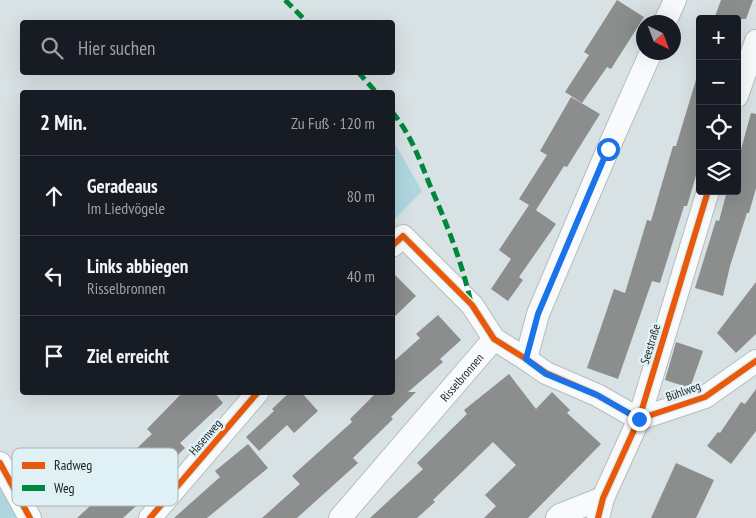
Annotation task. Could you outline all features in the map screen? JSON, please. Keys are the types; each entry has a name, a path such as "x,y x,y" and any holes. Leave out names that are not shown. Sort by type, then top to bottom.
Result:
{"street":[{"path":"668,15 675,0"},
{"path":"741,84 756,41"},
{"path":"526,359 538,314 608,149 648,60"},
{"name":"Seestraße","path":"557,518 560,515 600,508 639,419 707,195"},
{"path":"395,243 402,236 472,305 494,339 546,374 597,395 639,419"},
{"name":"Risselbronnen","path":"340,518 494,339"},
{"name":"Bühlweg","path":"639,419 705,397 756,361"},
{"name":"Hasenweg","path":"178,485 255,395"},
{"path":"0,463 12,485"},
{"path":"23,506 30,518"},
{"name":"Hasenweg","path":"150,518 160,506"}],"shaded area":[{"path":"395,144 422,191 395,219"},
{"path":"0,475 12,497 12,506 17,506 23,518 0,518"}],"building":[{"path":"617,0 641,15 636,15 636,30 611,69 607,67 582,103 565,92 589,55 584,52"},
{"path":"721,0 753,0 746,19 741,19 741,15 715,15"},
{"path":"696,80 696,176 687,206 684,206 660,283 652,281 618,379 587,368 614,289 625,293 647,220 651,221 673,146 676,146"},
{"path":"571,97 600,114 567,167 564,166 536,210 530,206 556,224 519,277 523,280 508,301 491,289 511,259 499,250 529,205 519,199 547,155 540,151"},
{"path":"751,113 756,114 756,188 730,266 723,296 695,288 716,220 719,221 726,195 741,195 741,149"},
{"path":"395,275 416,296 395,316"},
{"path":"756,282 756,334 736,353 717,333"},
{"path":"438,315 461,340 440,359 443,362 408,392 416,392 391,417 393,419 353,458 358,463 297,518 262,518 300,484 292,476 352,422 350,419 374,395 395,395 395,360 420,338 416,334"},
{"path":"676,342 703,351 690,388 665,380"},
{"path":"509,374 536,409 552,392 570,410 567,413 601,444 528,518 484,518 496,506 485,495 516,465 493,442 417,518 370,518 423,469 417,463 467,414 464,410"},
{"path":"756,389 756,431 731,464 707,446 718,432 720,433 741,402 745,404"},
{"path":"180,395 216,395 223,403 180,443 185,448 178,455 178,448 137,448 152,434 147,429"},
{"path":"287,395 304,395 318,411 294,433 287,425 259,451 246,437 274,411 272,409"},
{"path":"248,444 268,468 207,518 174,518 220,477 215,471"},
{"path":"676,463 714,480 696,518 651,518"},
{"path":"90,506 136,506 123,518 77,518"}],"marked path":[{"path":"285,0 305,20"},
{"path":"361,75 374,90"},
{"path":"395,116 404,128 413,146 441,212 458,257 471,303"}],"cycle path":[{"path":"598,518 603,498 639,419 707,195"},
{"path":"395,243 403,236 472,305 494,339 546,373 597,395 639,419"},
{"path":"639,419 705,397 756,361"},
{"path":"178,485 255,395"},
{"path":"0,463 12,485"},
{"path":"23,506 30,518"},
{"path":"150,518 160,506"}],"route":[{"path":"608,149 538,314 526,359 546,374 597,395 639,419"}]}
